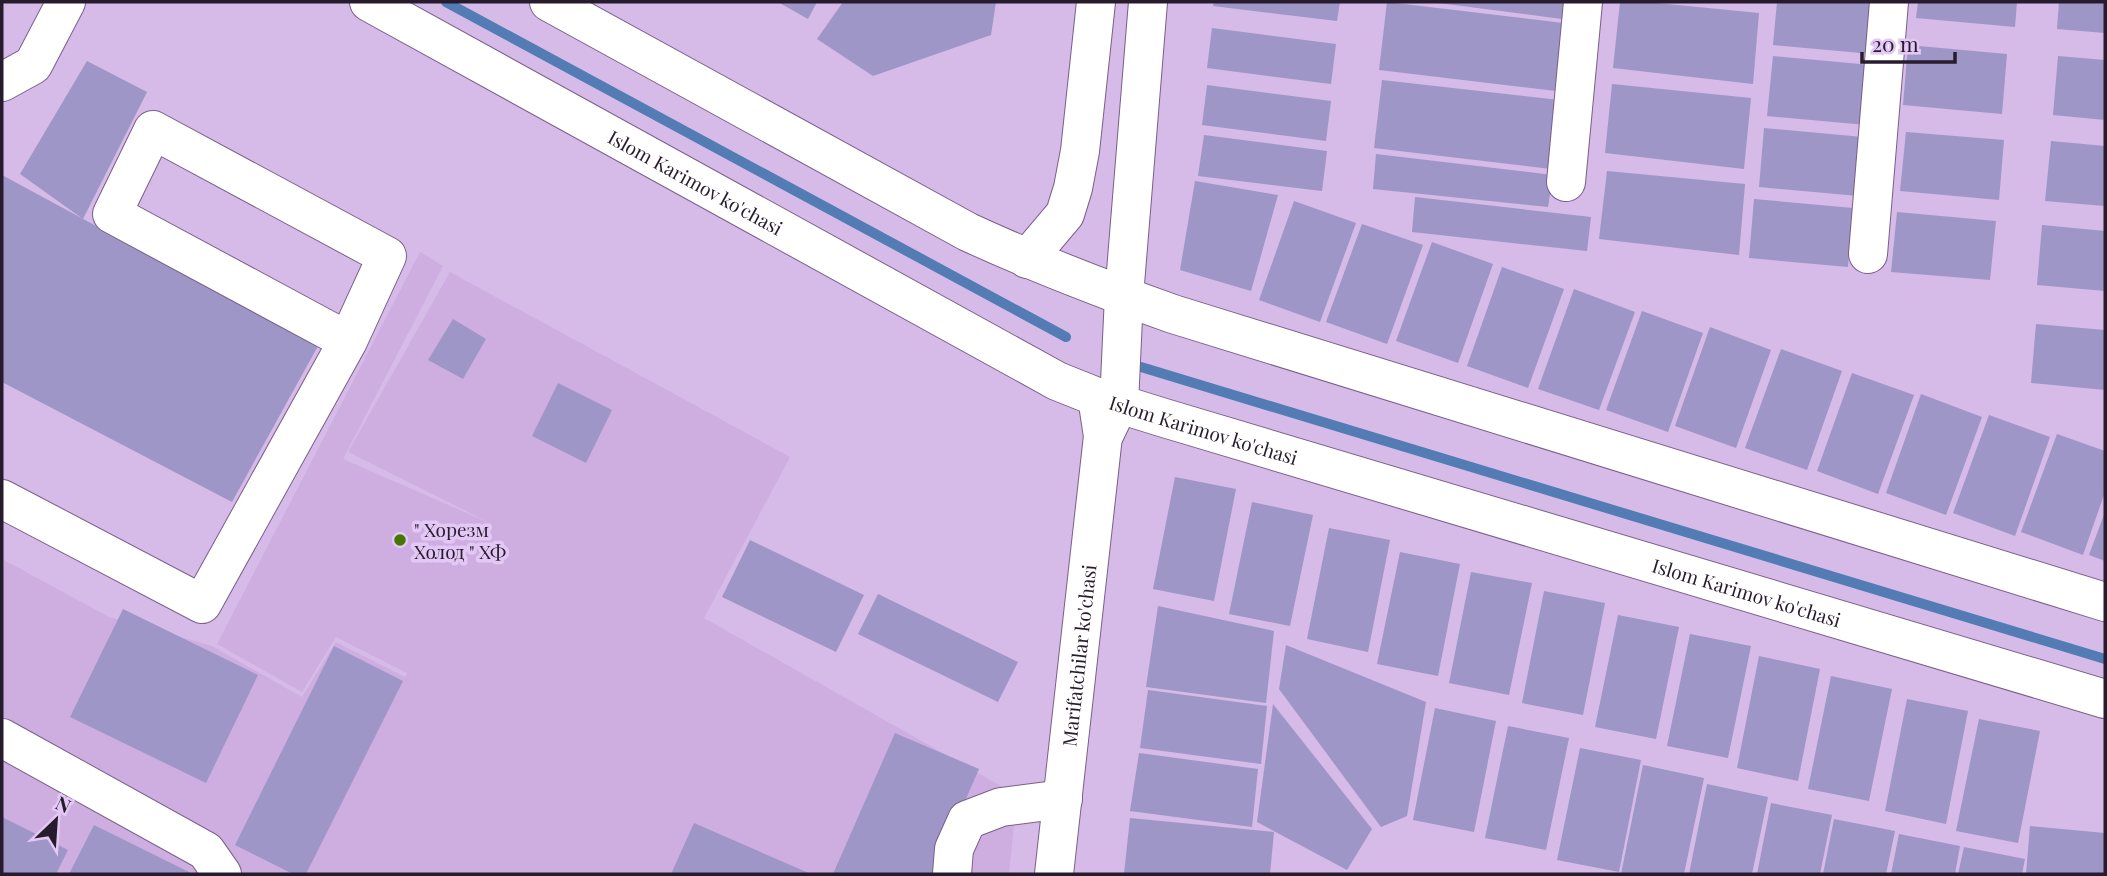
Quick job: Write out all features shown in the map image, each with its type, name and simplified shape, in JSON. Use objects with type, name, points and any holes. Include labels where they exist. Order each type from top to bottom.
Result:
[{"type":"main road","points":[[2,82],[33,65],[66,2]]},
{"type":"main road","name":"Islom Karimov ko'chasi","points":[[369,2],[1057,381],[1106,412],[2105,699]]},
{"type":"main road","points":[[549,2],[968,232],[1027,259],[1186,318],[2105,602]]},
{"type":"main road","points":[[1027,259],[1065,215],[1073,188],[1080,151],[1096,2]]},
{"type":"main road","name":"Marifatchilar ko'chasi","points":[[1054,874],[1106,412],[1124,296],[1149,2]]},
{"type":"main road","points":[[1566,182],[1583,2]]},
{"type":"main road","points":[[1868,254],[1889,2]]},
{"type":"main road","points":[[2,499],[202,604],[348,341],[387,257],[153,130],[112,214],[348,341]]},
{"type":"main road","points":[[2,738],[206,851],[222,874]]},
{"type":"main road","points":[[952,874],[954,849],[967,820],[1001,807],[1063,799]]},
{"type":"shaded area","points":[[420,252],[443,266],[343,459],[492,524],[348,452],[450,272],[790,457],[704,618],[1017,795],[1009,874],[2,874],[2,559],[109,617],[212,646],[302,697],[336,642],[405,677],[407,673],[336,637],[302,692],[217,644]]},
{"type":"building","points":[[778,2],[817,2],[808,19]]},
{"type":"building","points":[[843,2],[996,2],[991,35],[873,76],[817,39]]},
{"type":"building","points":[[1214,2],[1340,2],[1337,21],[1213,6]]},
{"type":"building","points":[[1387,2],[1563,23],[1556,91],[1379,70]]},
{"type":"building","points":[[1431,2],[1564,2],[1562,19]]},
{"type":"building","points":[[1620,2],[1647,2],[1759,13],[1753,84],[1613,68]]},
{"type":"building","points":[[1777,2],[1876,2],[1872,54],[1773,45]]},
{"type":"building","points":[[1918,2],[2017,2],[2015,27],[1916,18]]},
{"type":"building","points":[[2059,2],[2105,2],[2105,33],[2057,29]]},
{"type":"building","points":[[1212,28],[1336,44],[1331,84],[1207,68]]},
{"type":"building","points":[[1908,45],[2007,54],[2002,114],[1903,105]]},
{"type":"building","points":[[1773,56],[1871,65],[1866,125],[1767,116]]},
{"type":"building","points":[[2058,56],[2105,60],[2105,120],[2053,115]]},
{"type":"building","points":[[87,61],[147,92],[83,219],[20,174]]},
{"type":"building","points":[[1382,80],[1559,100],[1551,169],[1374,148]]},
{"type":"building","points":[[1612,84],[1751,98],[1744,169],[1605,153]]},
{"type":"building","points":[[1207,85],[1331,101],[1326,141],[1202,125]]},
{"type":"building","points":[[1764,128],[1863,137],[1858,196],[1759,187]]},
{"type":"building","points":[[1906,132],[2004,140],[1999,200],[1900,191]]},
{"type":"building","points":[[1204,135],[1327,151],[1322,191],[1198,176]]},
{"type":"building","points":[[2051,141],[2105,146],[2105,206],[2045,201]]},
{"type":"building","points":[[1376,154],[1553,175],[1548,207],[1373,189]]},
{"type":"building","points":[[1607,171],[1745,184],[1739,255],[1599,239]]},
{"type":"building","points":[[2,175],[318,346],[232,502],[2,382]]},
{"type":"building","points":[[1195,181],[1278,195],[1251,291],[1180,270]]},
{"type":"building","points":[[1415,197],[1591,217],[1587,251],[1412,232]]},
{"type":"building","points":[[1754,199],[1853,208],[1848,267],[1749,258]]},
{"type":"building","points":[[1294,201],[1356,223],[1320,322],[1259,300]]},
{"type":"building","points":[[1897,212],[1996,221],[1990,280],[1891,272]]},
{"type":"building","points":[[1362,224],[1423,245],[1387,344],[1326,322]]},
{"type":"building","points":[[2042,225],[2105,231],[2105,291],[2037,285]]},
{"type":"building","points":[[1432,242],[1493,264],[1458,363],[1396,341]]},
{"type":"building","points":[[1502,267],[1564,289],[1528,388],[1467,366]]},
{"type":"building","points":[[1574,289],[1635,312],[1599,410],[1538,389]]},
{"type":"building","points":[[1642,311],[1703,333],[1668,432],[1606,410]]},
{"type":"building","points":[[453,319],[486,339],[463,379],[428,360]]},
{"type":"building","points":[[2036,324],[2105,330],[2105,390],[2031,383]]},
{"type":"building","points":[[1710,327],[1771,350],[1736,448],[1675,426]]},
{"type":"building","points":[[1781,349],[1842,371],[1807,470],[1745,448]]},
{"type":"building","points":[[1852,373],[1914,395],[1878,494],[1817,471]]},
{"type":"building","points":[[558,383],[612,410],[586,463],[532,436]]},
{"type":"building","points":[[1921,394],[1982,417],[1946,515],[1886,493]]},
{"type":"building","points":[[1989,415],[2050,437],[2015,536],[1953,513]]},
{"type":"building","points":[[2057,434],[2105,451],[2105,492],[2083,555],[2021,532]]},
{"type":"building","points":[[1175,477],[1236,489],[1214,601],[1153,589]]},
{"type":"building","points":[[1252,502],[1313,515],[1290,626],[1229,614]]},
{"type":"building","points":[[2105,512],[2105,561],[2089,555]]},
{"type":"building","points":[[1329,528],[1390,540],[1368,652],[1307,639]]},
{"type":"building","points":[[750,540],[864,595],[836,652],[722,597]]},
{"type":"building","points":[[1400,552],[1460,564],[1438,676],[1377,664]]},
{"type":"building","points":[[1471,572],[1532,583],[1509,695],[1449,683]]},
{"type":"building","points":[[1544,591],[1605,603],[1583,715],[1522,703]]},
{"type":"building","points":[[878,594],[1018,662],[998,702],[858,634]]},
{"type":"building","points":[[1158,606],[1274,631],[1266,703],[1146,687]]},
{"type":"building","points":[[123,609],[258,675],[206,783],[70,717]]},
{"type":"building","points":[[1618,615],[1679,627],[1656,739],[1595,727]]},
{"type":"building","points":[[1690,634],[1751,646],[1728,758],[1667,746]]},
{"type":"building","points":[[1286,645],[1426,702],[1407,816],[1381,827],[1279,689]]},
{"type":"building","points":[[334,646],[403,681],[306,874],[293,874],[235,845]]},
{"type":"building","points":[[1759,656],[1820,669],[1798,781],[1737,768]]},
{"type":"building","points":[[1831,676],[1892,689],[1869,801],[1808,789]]},
{"type":"building","points":[[1148,690],[1267,706],[1261,764],[1140,748]]},
{"type":"building","points":[[1907,699],[1968,711],[1946,824],[1885,811]]},
{"type":"building","points":[[1273,704],[1372,829],[1347,870],[1257,822]]},
{"type":"building","points":[[1435,708],[1496,721],[1474,832],[1413,820]]},
{"type":"building","points":[[1979,719],[2040,731],[2018,843],[1956,831]]},
{"type":"building","points":[[1508,726],[1569,738],[1546,850],[1485,838]]},
{"type":"building","points":[[895,733],[979,769],[933,874],[833,874]]},
{"type":"building","points":[[1580,748],[1641,760],[1619,872],[1557,860]]},
{"type":"building","points":[[1139,753],[1258,769],[1252,827],[1130,811]]},
{"type":"building","points":[[1643,765],[1704,778],[1684,874],[1621,874]]},
{"type":"building","points":[[1707,784],[1768,797],[1752,874],[1689,874]]},
{"type":"building","points":[[1771,803],[1832,815],[1820,874],[1757,874]]},
{"type":"building","points":[[2,817],[68,850],[56,874],[2,874]]},
{"type":"building","points":[[1130,818],[1274,832],[1270,874],[1124,874]]},
{"type":"building","points":[[1834,819],[1895,831],[1886,874],[1823,874]]},
{"type":"building","points":[[694,823],[811,874],[671,874]]},
{"type":"building","points":[[94,825],[193,874],[69,874]]},
{"type":"building","points":[[2030,826],[2105,833],[2105,874],[2026,874]]},
{"type":"building","points":[[1899,834],[1960,846],[1955,874],[1891,874]]},
{"type":"building","points":[[1964,847],[2025,859],[2022,874],[1958,874]]},
{"type":"waterway","points":[[446,2],[1066,337]]},
{"type":"waterway","points":[[1141,367],[2105,659]]},
{"type":"place","name":"\" Хорезм Холод \" ХФ","points":[[400,540]]}]
